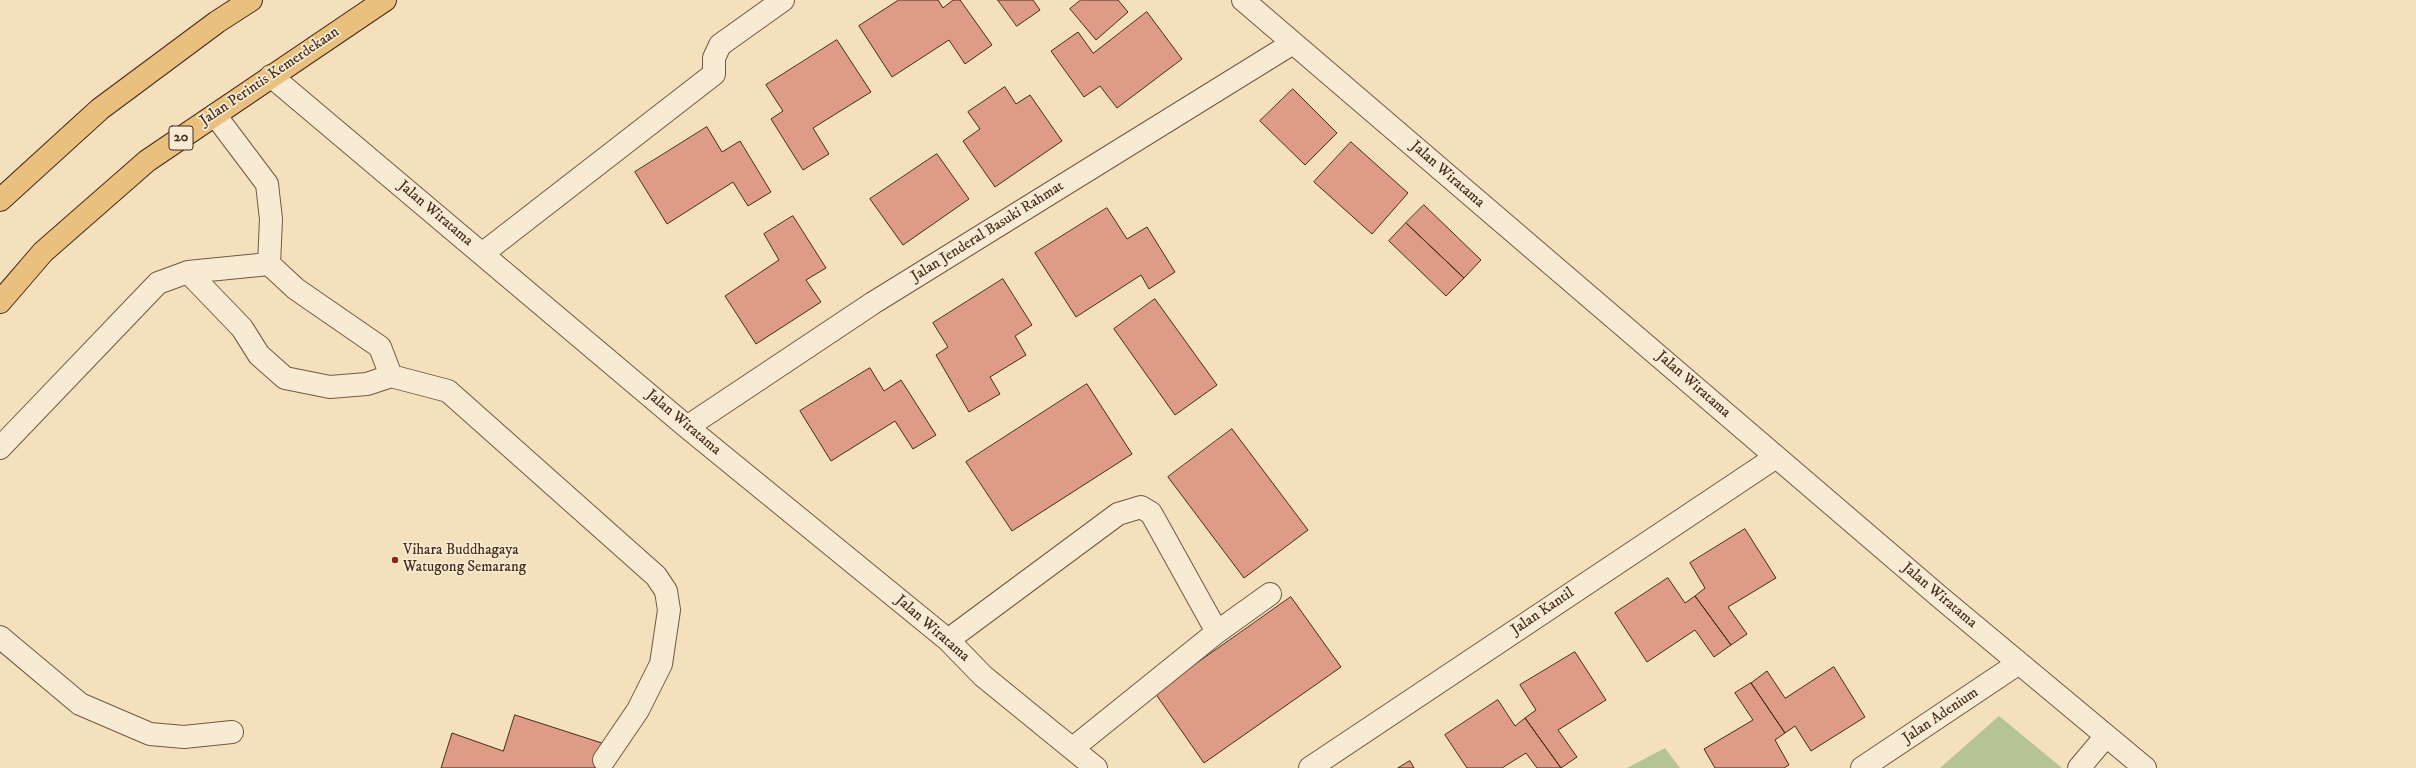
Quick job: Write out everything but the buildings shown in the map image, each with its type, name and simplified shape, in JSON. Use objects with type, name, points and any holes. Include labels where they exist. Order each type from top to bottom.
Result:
[{"type":"highway","points":[[0,200],[100,109],[217,22],[251,0]]},
{"type":"highway","name":"Jalan Perintis Kemerdekaan","points":[[0,302],[43,252],[146,161],[385,0]]},
{"type":"street","points":[[482,254],[714,74],[714,58],[720,45],[783,0]]},
{"type":"street","name":"Jalan Wiratama","points":[[1243,0],[1776,457],[2145,768]]},
{"type":"street","name":"Jalan Jenderal Basuki Rahmat","points":[[687,427],[873,303],[1294,44]]},
{"type":"street","name":"Jalan Wiratama","points":[[271,76],[687,427],[948,640],[988,680],[1096,768]]},
{"type":"street","points":[[215,115],[267,184],[271,219],[268,264]]},
{"type":"street","points":[[0,448],[158,282],[188,272],[268,264],[296,289],[380,347],[391,376]]},
{"type":"street","points":[[188,272],[242,328],[259,355],[285,378],[330,387],[367,384],[391,376],[448,391],[656,576],[666,590],[669,610],[661,664],[638,710],[604,760]]},
{"type":"street","name":"Jalan Kantil","points":[[1310,768],[1776,457]]},
{"type":"street","points":[[948,640],[1118,514],[1141,507],[1151,513],[1217,632]]},
{"type":"street","points":[[1073,748],[1217,632],[1270,594]]},
{"type":"street","points":[[0,637],[80,704],[150,734],[184,737],[232,732]]},
{"type":"street","name":"Jalan Adenium","points":[[1862,768],[2019,663]]},
{"type":"street","points":[[2079,768],[2106,736]]},
{"type":"green space","points":[[1999,716],[2062,768],[1940,768]]},
{"type":"green space","points":[[1665,748],[1680,768],[1627,768]]},
{"type":"place","name":"Vihara Buddhagaya Watugong Semarang","points":[[395,560]]}]
